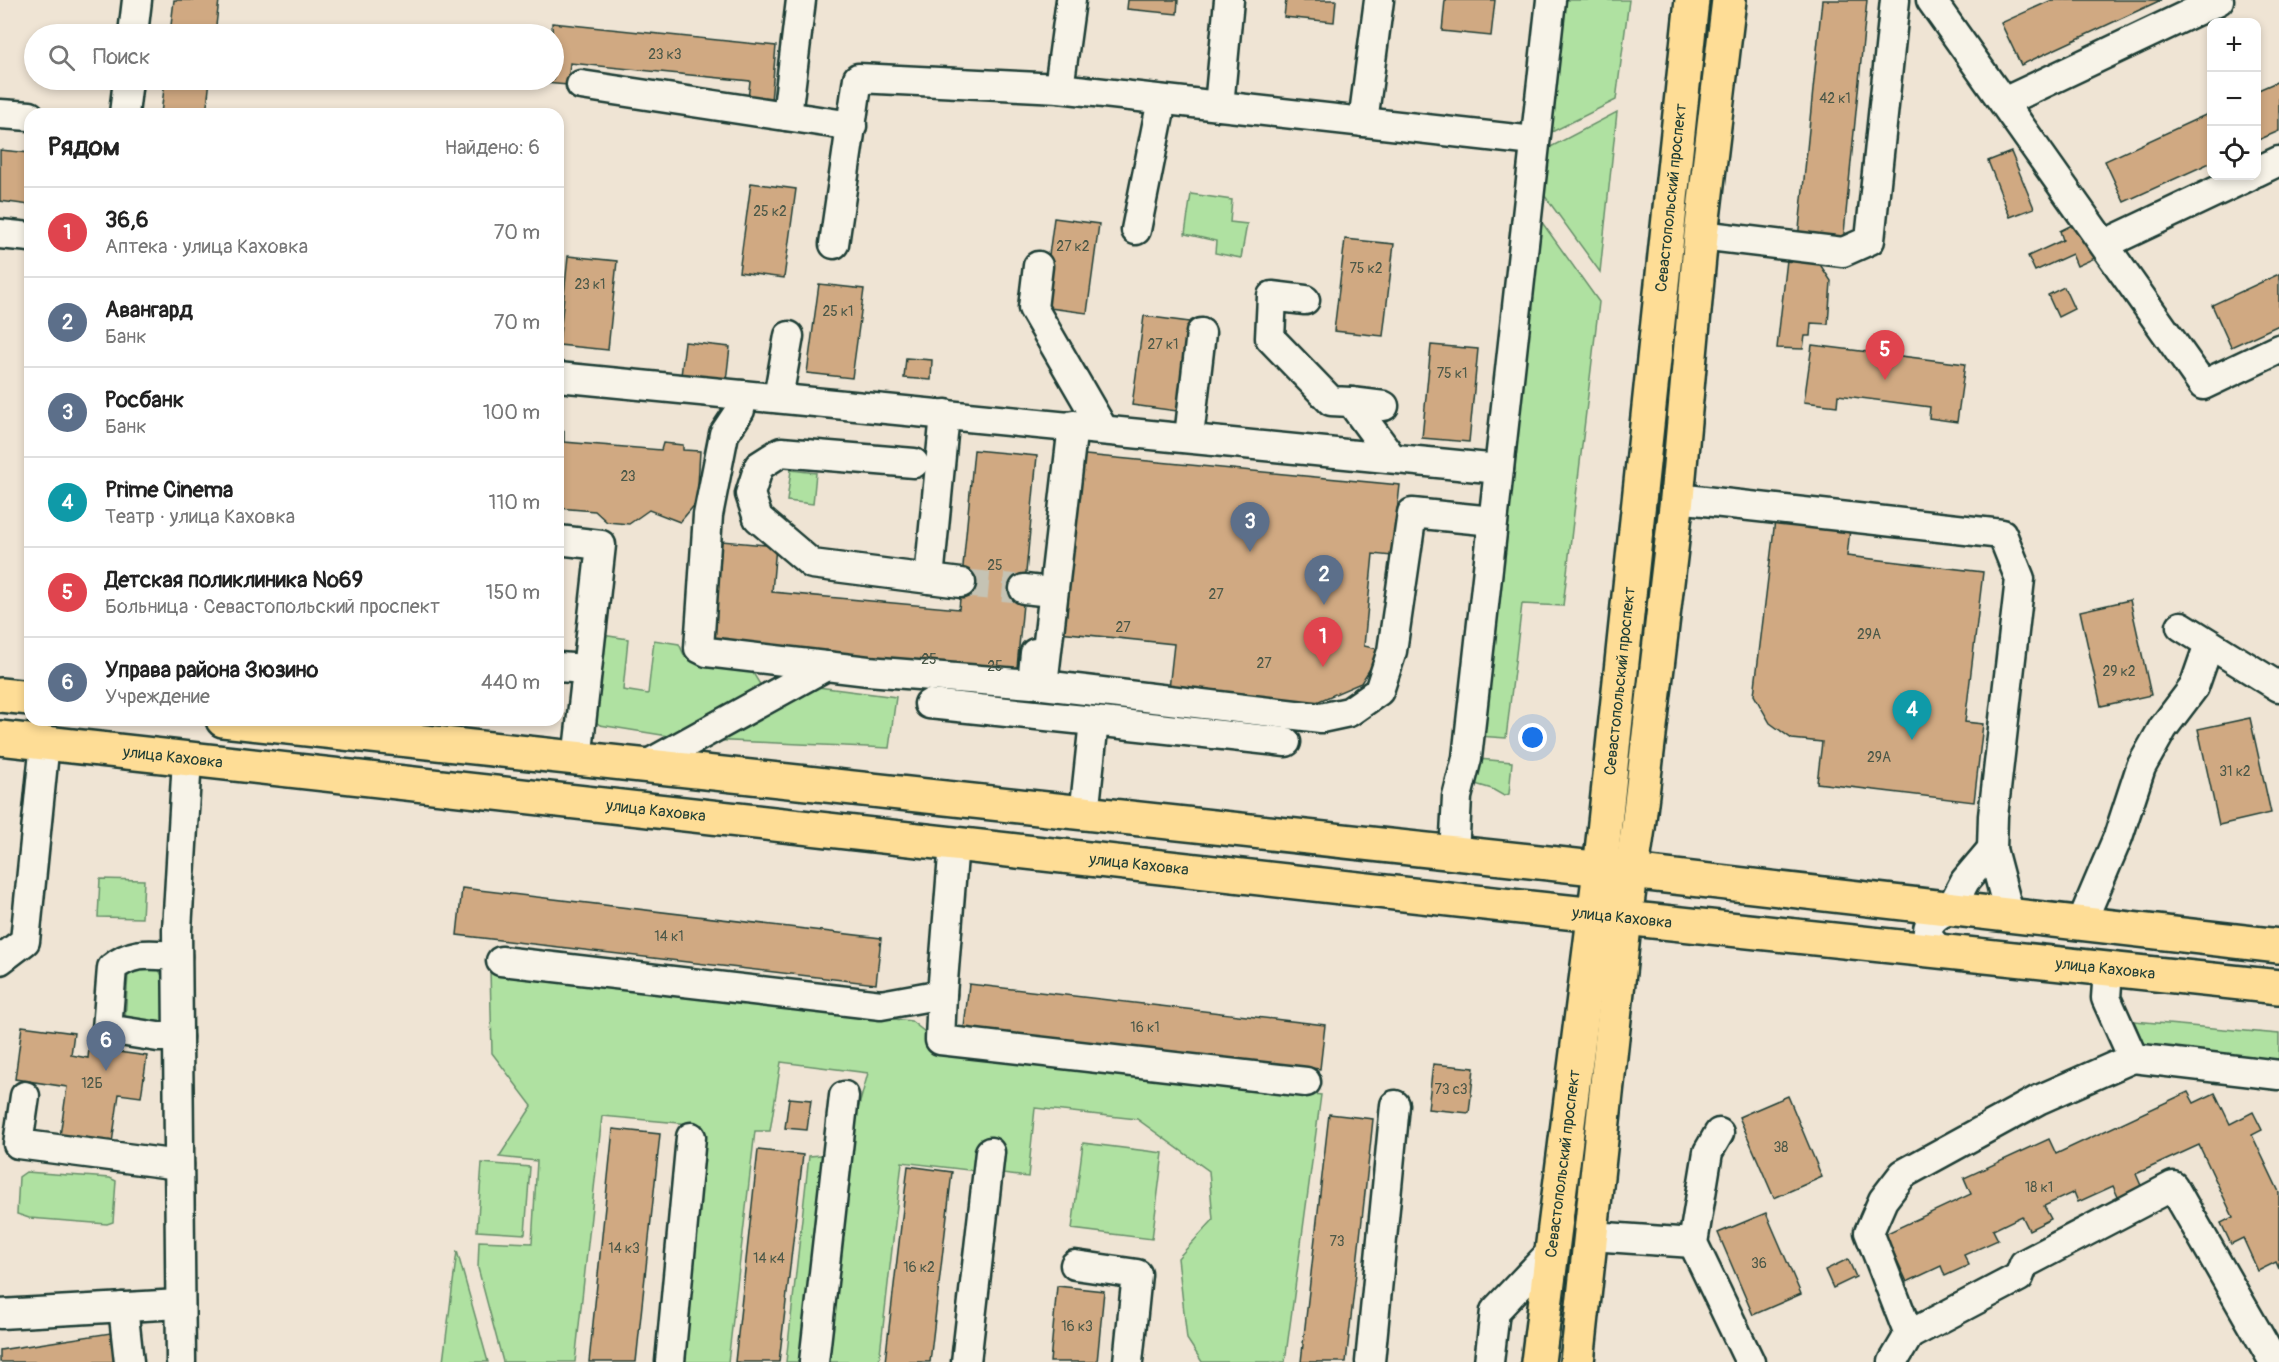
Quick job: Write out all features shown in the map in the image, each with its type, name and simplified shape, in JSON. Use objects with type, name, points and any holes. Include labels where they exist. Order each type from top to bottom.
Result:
[{"type":"main road","name":"Севастопольский проспект","points":[[1577,1361],[1591,1236],[1610,915],[1692,0]]},
{"type":"main road","name":"Севастопольский проспект","points":[[1615,871],[1638,828],[1677,498],[1701,235],[1729,0]]},
{"type":"main road","points":[[0,695],[24,697]]},
{"type":"main road","points":[[276,726],[1615,871],[2279,946]]},
{"type":"main road","name":"улица Каховка","points":[[0,738],[2279,987]]},
{"type":"main road","name":"Севастопольский проспект","points":[[1539,1359],[1552,1251],[1610,915]]},
{"type":"lane","points":[[134,24],[137,0]]},
{"type":"lane","points":[[787,116],[801,0]]},
{"type":"lane","points":[[1059,88],[1071,0]]},
{"type":"lane","points":[[1219,106],[1229,0]]},
{"type":"lane","points":[[1363,122],[1379,0]]},
{"type":"lane","points":[[1454,854],[1457,797],[1467,762],[1551,0]]},
{"type":"lane","points":[[1701,235],[1843,252],[1870,240],[1895,0]]},
{"type":"lane","points":[[1931,0],[2203,385],[2279,349]]},
{"type":"lane","points":[[2004,102],[2219,0]]},
{"type":"lane","points":[[834,244],[858,78],[1059,88],[1534,141]]},
{"type":"lane","points":[[581,85],[852,126]]},
{"type":"lane","points":[[125,108],[127,90]]},
{"type":"lane","points":[[1136,230],[1162,100]]},
{"type":"lane","points":[[0,114],[24,116]]},
{"type":"lane","points":[[2261,170],[2279,161]]},
{"type":"lane","points":[[2104,244],[2240,180]]},
{"type":"lane","points":[[0,234],[24,236]]},
{"type":"lane","points":[[1038,266],[1033,308],[1103,429]]},
{"type":"lane","points":[[1305,300],[1272,296],[1270,338],[1331,401],[1384,406]]},
{"type":"lane","points":[[1189,437],[1201,333]]},
{"type":"lane","points":[[778,399],[789,336]]},
{"type":"lane","points":[[564,378],[1498,469]]},
{"type":"lane","points":[[742,395],[740,410],[724,434],[708,515],[699,648],[707,652],[826,666],[1032,684],[1033,590],[1065,425]]},
{"type":"lane","points":[[1351,402],[1392,458]]},
{"type":"lane","points":[[929,579],[945,414]]},
{"type":"lane","points":[[1065,425],[1043,685],[1321,718],[1349,712],[1379,691],[1392,651],[1404,512],[1493,521]]},
{"type":"lane","points":[[914,463],[782,452],[759,466],[750,494],[758,518],[812,564],[962,583]]},
{"type":"lane","points":[[1677,498],[2002,534],[2020,579],[1993,816],[1992,849],[2010,917]]},
{"type":"lane","points":[[564,541],[601,545],[577,760]]},
{"type":"lane","points":[[2181,626],[2279,687]]},
{"type":"lane","points":[[2081,924],[2118,837],[2141,767],[2163,728],[2194,687],[2209,644]]},
{"type":"lane","points":[[643,767],[826,666]]},
{"type":"lane","points":[[564,667],[586,669]]},
{"type":"lane","points":[[929,704],[1286,742]]},
{"type":"lane","points":[[1084,815],[1094,722]]},
{"type":"lane","points":[[0,960],[25,941],[45,742]]},
{"type":"lane","points":[[181,1362],[177,956],[187,759]]},
{"type":"lane","points":[[954,843],[940,1040],[1306,1082]]},
{"type":"lane","points":[[1944,951],[1932,942],[1928,928],[1936,915],[1950,910],[1965,881],[1992,849]]},
{"type":"lane","points":[[177,956],[142,953],[123,959],[112,968],[107,1029],[158,1037],[178,1037]]},
{"type":"lane","points":[[501,962],[881,1005],[942,994]]},
{"type":"lane","points":[[2108,970],[2106,998],[2133,1058]]},
{"type":"lane","points":[[1909,1335],[1869,1232],[1883,1200],[1903,1173],[2038,1100],[2133,1058],[2279,1075]]},
{"type":"lane","points":[[25,1096],[18,1144],[179,1165]]},
{"type":"lane","points":[[814,1362],[844,1096]]},
{"type":"lane","points":[[1370,1362],[1395,1105]]},
{"type":"lane","points":[[1719,1133],[1708,1152],[1692,1243],[1750,1362]]},
{"type":"lane","points":[[670,1362],[691,1137]]},
{"type":"lane","points":[[966,1362],[990,1152]]},
{"type":"lane","points":[[1893,1362],[1909,1335],[2019,1277],[2024,1264],[2174,1186],[2274,1362]]},
{"type":"lane","points":[[1591,1236],[1692,1243]]},
{"type":"lane","points":[[1490,1362],[1495,1311],[1552,1251]]},
{"type":"lane","points":[[1075,1265],[1137,1274],[1128,1362]]},
{"type":"lane","points":[[0,1314],[180,1304]]},
{"type":"lane","points":[[123,1307],[129,1362]]},
{"type":"lane","points":[[1539,1359],[1577,1361]]},
{"type":"green space","points":[[1551,0],[1629,0],[1616,100],[1534,141]]},
{"type":"green space","points":[[1617,112],[1600,272],[1539,188],[1541,152]]},
{"type":"green space","points":[[1191,194],[1232,200],[1230,222],[1247,224],[1241,258],[1215,253],[1216,241],[1185,234]]},
{"type":"green space","points":[[1536,214],[1599,302],[1563,606],[1522,604],[1506,738],[1478,736]]},
{"type":"green space","points":[[791,470],[816,473],[813,504],[787,501]]},
{"type":"green space","points":[[602,635],[628,639],[623,690],[648,694],[654,640],[679,644],[685,657],[747,663],[761,686],[759,692],[668,736],[600,725],[593,720]]},
{"type":"green space","points":[[810,686],[896,697],[889,748],[709,740]]},
{"type":"green space","points":[[1467,758],[1512,762],[1509,794],[1504,796],[1492,789],[1462,780]]},
{"type":"green space","points":[[100,879],[144,880],[142,918],[98,917]]},
{"type":"green space","points":[[132,968],[158,968],[161,974],[166,1006],[159,1028],[125,1021],[128,974]]},
{"type":"green space","points":[[490,970],[911,1021],[944,1047],[1321,1095],[1285,1362],[1202,1362],[1187,1339],[1178,1258],[1213,1220],[1209,1171],[1137,1119],[1035,1108],[1028,1177],[902,1162],[879,1362],[786,1362],[809,1156],[846,1153],[868,1073],[781,1062],[770,1131],[755,1131],[728,1362],[679,1362],[702,1125],[602,1116],[575,1362],[503,1362],[478,1268],[479,1241],[532,1243],[537,1161],[499,1157],[532,1106],[492,1053]]},
{"type":"green space","points":[[2134,1021],[2279,1034],[2279,1063],[2146,1049]]},
{"type":"green space","points":[[1083,1143],[1163,1153],[1152,1239],[1072,1229]]},
{"type":"green space","points":[[482,1163],[530,1167],[525,1234],[477,1231]]},
{"type":"green space","points":[[26,1172],[110,1178],[116,1181],[113,1222],[107,1224],[29,1218],[17,1214],[19,1177]]},
{"type":"green space","points":[[457,1251],[488,1362],[443,1362]]},
{"type":"building","points":[[174,0],[219,0],[216,24],[171,24]]},
{"type":"building","points":[[1128,0],[1178,0],[1177,14],[1127,9]]},
{"type":"building","points":[[1286,0],[1336,0],[1334,22],[1284,17]]},
{"type":"building","points":[[1445,0],[1495,0],[1491,36],[1442,31]]},
{"type":"building","points":[[1822,0],[1867,0],[1843,243],[1798,239]]},
{"type":"building","points":[[2052,0],[2161,0],[2021,65],[2001,23]]},
{"type":"building","points":[[564,24],[776,46],[771,101],[748,99],[750,81],[570,63],[568,85],[564,85]]},
{"type":"building","points":[[2279,81],[2279,131],[2261,139],[2261,126],[2261,89]]},
{"type":"building","points":[[164,90],[209,90],[207,108],[162,108]]},
{"type":"building","points":[[2207,114],[2207,164],[2124,202],[2105,161]]},
{"type":"building","points":[[0,150],[24,152],[24,204],[0,201]]},
{"type":"building","points":[[2011,152],[2034,208],[2010,217],[1988,161]]},
{"type":"building","points":[[751,183],[796,189],[784,278],[739,272]]},
{"type":"building","points":[[1054,218],[1099,224],[1087,313],[1042,307]]},
{"type":"building","points":[[2078,222],[2095,258],[2077,266],[2072,254],[2035,271],[2028,256],[2063,240],[2060,231]]},
{"type":"building","points":[[1345,239],[1394,244],[1383,336],[1334,331]]},
{"type":"building","points":[[1788,251],[1813,254],[1831,281],[1828,324],[1811,323],[1810,336],[1805,336],[1803,349],[1777,348]]},
{"type":"building","points":[[568,256],[617,261],[608,350],[564,346],[564,296]]},
{"type":"building","points":[[2279,274],[2279,325],[2231,347],[2212,305]]},
{"type":"building","points":[[819,284],[864,289],[852,378],[807,373]]},
{"type":"building","points":[[2064,287],[2074,309],[2058,317],[2048,295]]},
{"type":"building","points":[[1144,316],[1189,322],[1177,411],[1132,405]]},
{"type":"building","points":[[685,342],[730,347],[726,381],[681,376]]},
{"type":"building","points":[[1431,345],[1478,349],[1469,442],[1422,438]]},
{"type":"building","points":[[1812,345],[1965,364],[1957,422],[1929,418],[1930,407],[1838,395],[1837,406],[1804,402]]},
{"type":"building","points":[[906,358],[932,360],[931,380],[904,378]]},
{"type":"building","points":[[564,442],[661,450],[663,443],[683,445],[683,450],[700,451],[697,502],[680,522],[649,510],[629,524],[607,522],[595,511],[564,508]]},
{"type":"building","points":[[974,450],[1037,456],[1016,678],[712,650],[722,541],[776,546],[772,592],[959,609]]},
{"type":"building","points":[[1075,454],[1400,485],[1392,556],[1373,554],[1364,646],[1382,650],[1361,683],[1312,704],[1169,689],[1174,644],[1059,632]]},
{"type":"building","points":[[1775,520],[1850,529],[1847,556],[1983,572],[1965,722],[1983,724],[1974,802],[1817,783],[1822,742],[1792,739],[1770,723],[1754,695]]},
{"type":"building","points":[[2130,600],[2151,695],[2101,706],[2080,611]]},
{"type":"building","points":[[2250,718],[2271,813],[2219,825],[2198,729]]},
{"type":"building","points":[[462,888],[881,938],[876,984],[457,935]]},
{"type":"building","points":[[969,984],[1325,1025],[1320,1069],[964,1028]]},
{"type":"building","points":[[22,1026],[74,1033],[71,1055],[88,1058],[89,1048],[147,1056],[141,1097],[119,1094],[112,1143],[60,1136],[67,1087],[15,1079]]},
{"type":"building","points":[[1433,1064],[1474,1068],[1469,1113],[1428,1109]]},
{"type":"building","points":[[2188,1092],[2194,1103],[2215,1093],[2230,1124],[2253,1112],[2262,1130],[2252,1135],[2279,1192],[2279,1269],[2276,1262],[2258,1271],[2243,1238],[2231,1244],[2221,1223],[2233,1217],[2199,1145],[2136,1174],[2142,1188],[2119,1199],[2113,1186],[2078,1202],[2074,1192],[2044,1206],[2051,1219],[2029,1230],[2022,1216],[1993,1230],[1998,1240],[1964,1255],[1969,1265],[1945,1276],[1941,1266],[1907,1282],[1885,1234],[1971,1194],[1964,1178],[2049,1139],[2056,1154]]},
{"type":"building","points":[[1788,1096],[1822,1177],[1774,1198],[1739,1117]]},
{"type":"building","points":[[789,1098],[811,1100],[807,1130],[785,1128]]},
{"type":"building","points":[[1329,1114],[1373,1119],[1346,1362],[1301,1362]]},
{"type":"building","points":[[613,1129],[660,1134],[636,1362],[589,1362]]},
{"type":"building","points":[[758,1150],[803,1155],[779,1362],[735,1362]]},
{"type":"building","points":[[908,1166],[952,1172],[930,1362],[885,1362]]},
{"type":"building","points":[[1766,1213],[1801,1294],[1753,1315],[1718,1233]]},
{"type":"building","points":[[1848,1259],[1856,1277],[1833,1288],[1825,1270]]},
{"type":"building","points":[[1057,1286],[1104,1291],[1097,1362],[1050,1362]]},
{"type":"building","points":[[117,1332],[121,1362],[0,1362],[0,1350]]},
{"type":"tunnel","points":[[961,583],[1024,589]]},
{"type":"place","name":"Детская поликлиника №69","points":[[1885,380]]},
{"type":"place","name":"Росбанк","points":[[1250,552]]},
{"type":"place","name":"Авангард","points":[[1324,605]]},
{"type":"place","name":"36,6","points":[[1323,667]]},
{"type":"place","name":"Prime Cinema","points":[[1912,740]]},
{"type":"place","name":"Управа района Зюзино","points":[[106,1071]]}]
